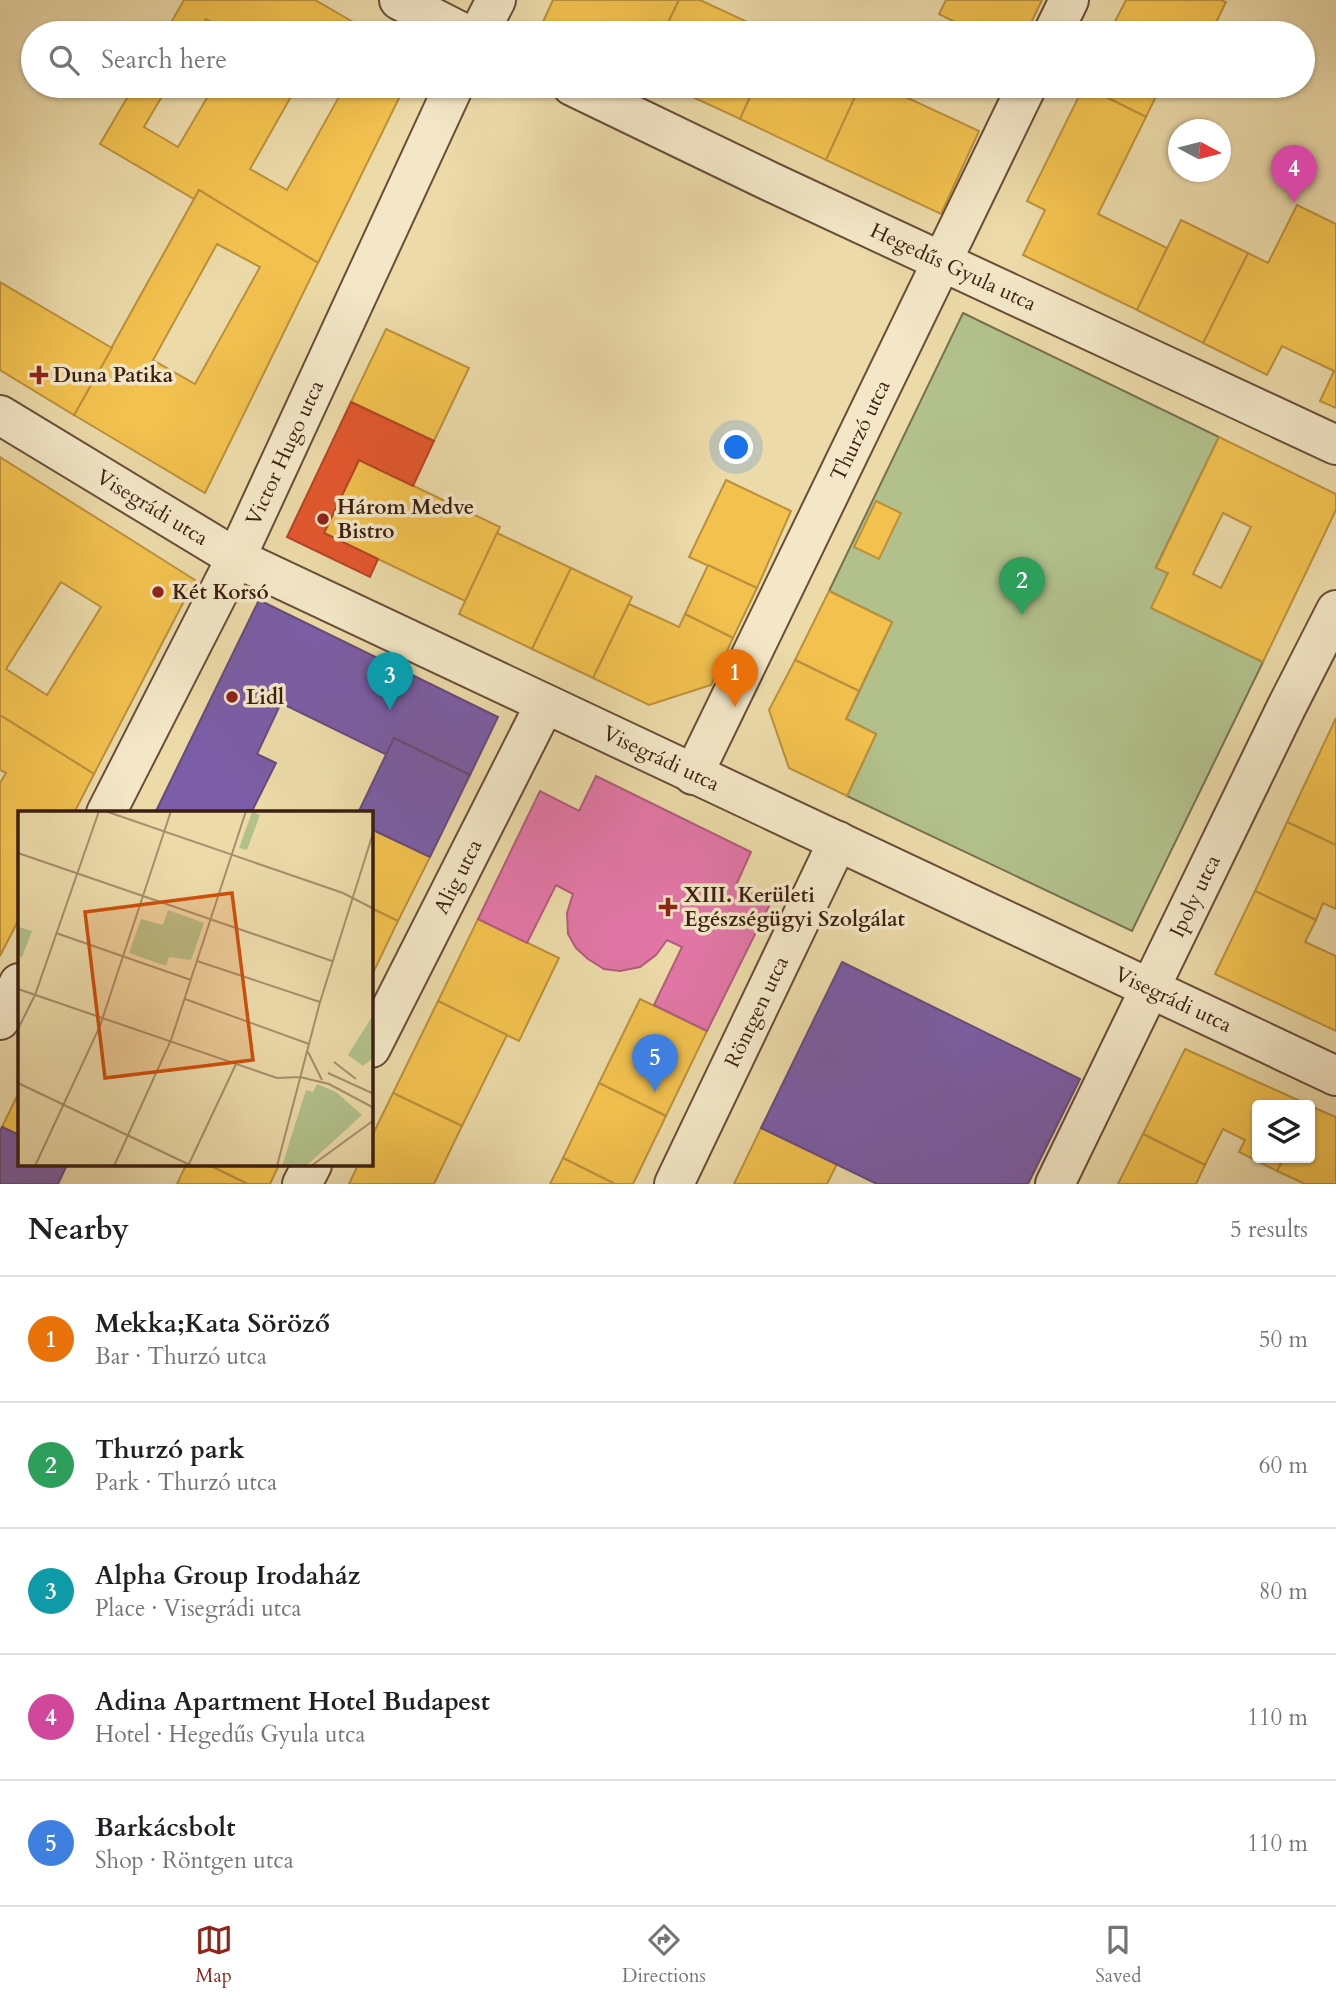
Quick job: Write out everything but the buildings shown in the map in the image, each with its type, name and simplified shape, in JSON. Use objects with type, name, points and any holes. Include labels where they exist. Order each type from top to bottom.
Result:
[{"type":"street","points":[[399,0],[440,21]]},
{"type":"street","points":[[486,21],[496,0]]},
{"type":"street","points":[[1059,21],[1069,0]]},
{"type":"street","name":"Victor Hugo utca","points":[[107,811],[236,558],[448,98]]},
{"type":"street","name":"Hegedűs Gyula utca","points":[[597,98],[1336,445]]},
{"type":"street","name":"Thurzó utca","points":[[693,775],[1021,98]]},
{"type":"street","name":"Visegrádi utca","points":[[0,415],[236,558],[1336,1076]]},
{"type":"street","name":"Ipoly utca","points":[[1055,1184],[1336,610]]},
{"type":"street","name":"Alig utca","points":[[373,1044],[545,704]]},
{"type":"street","name":"Röntgen utca","points":[[674,1184],[838,841]]},
{"type":"street","points":[[0,1020],[18,985]]},
{"type":"street","points":[[302,1184],[311,1167]]},
{"type":"green space","points":[[963,313],[1219,437],[1156,567],[1168,573],[1152,608],[1263,662],[1132,931],[847,796],[876,734],[846,719],[892,622],[829,591]]},
{"type":"place","name":"Adina Apartment Hotel Budapest","points":[[1294,203]]},
{"type":"place","name":"Duna Patika","points":[[39,375]]},
{"type":"place","name":"Három Medve Bistro","points":[[323,519]]},
{"type":"place","name":"Két Korsó","points":[[158,592]]},
{"type":"place","name":"Thurzó park","points":[[1022,615]]},
{"type":"place","name":"Lidl","points":[[232,697]]},
{"type":"place","name":"Mekka;Kata Söröző","points":[[735,707]]},
{"type":"place","name":"Alpha Group Irodaház","points":[[390,710]]},
{"type":"place","name":"XIII. Kerületi Egészségügyi Szolgálat","points":[[668,907]]},
{"type":"place","name":"Barkácsbolt","points":[[655,1092]]}]
